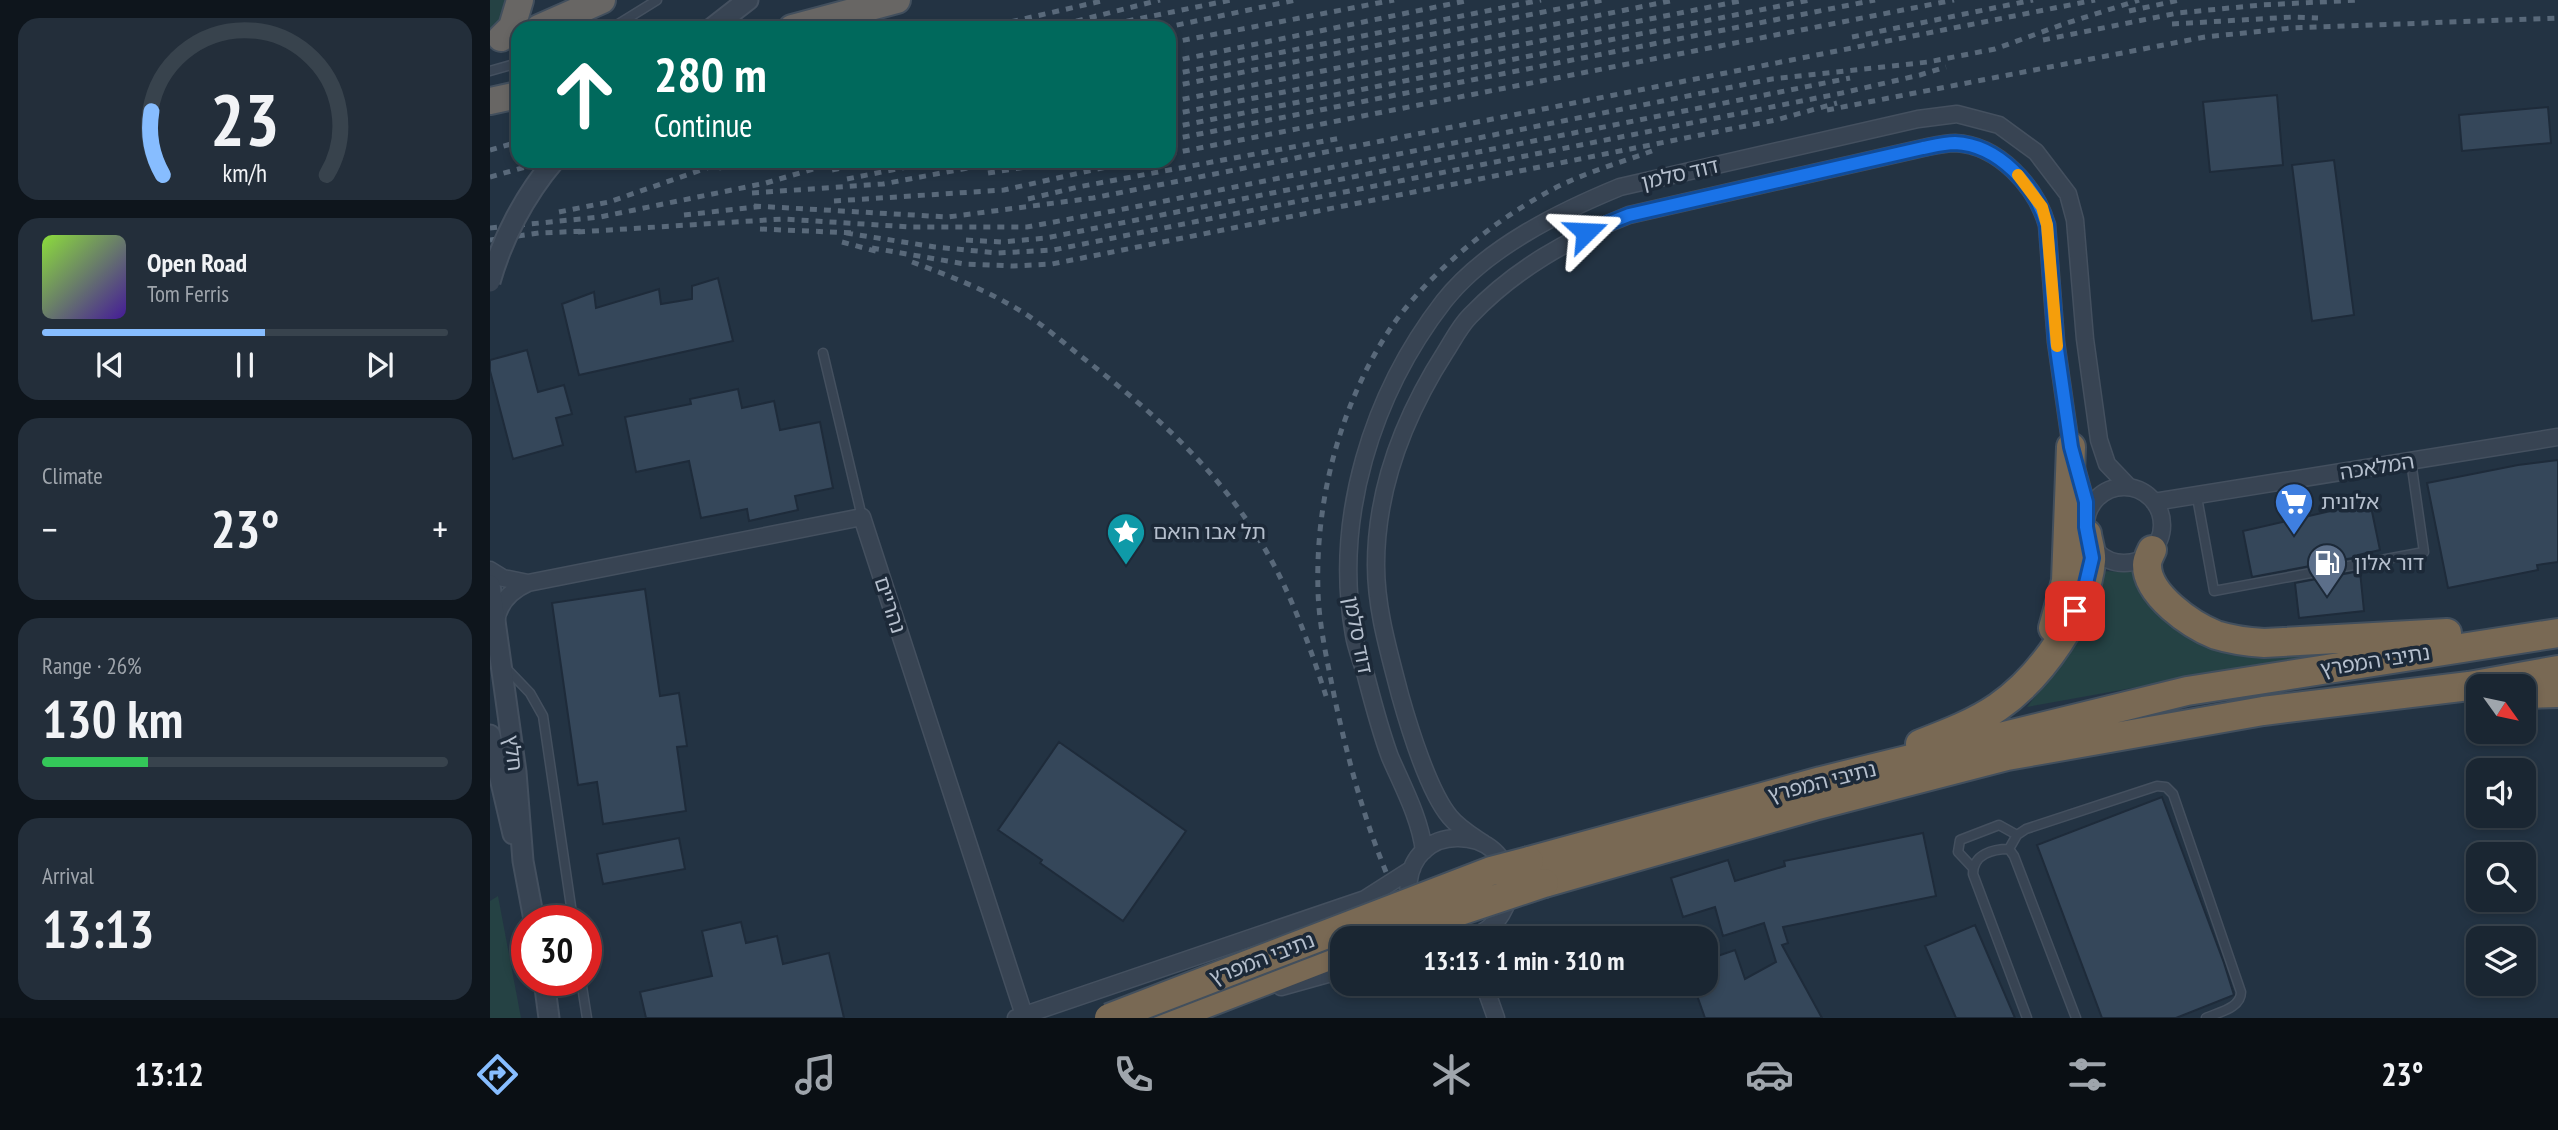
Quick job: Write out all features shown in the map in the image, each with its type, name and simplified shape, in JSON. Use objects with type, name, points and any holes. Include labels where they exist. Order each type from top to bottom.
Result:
[{"type":"highway","points":[[514,21],[520,0]]},
{"type":"highway","points":[[555,21],[602,0]]},
{"type":"highway","points":[[818,21],[897,0]]},
{"type":"highway","points":[[490,101],[511,96]]},
{"type":"highway","points":[[1996,708],[2029,669],[2054,626],[2066,581],[2071,447]]},
{"type":"highway","points":[[1821,781],[1941,736],[1996,708],[2024,687],[2048,658],[2068,627],[2083,596],[2092,558],[2086,527]]},
{"type":"highway","points":[[2152,550],[2146,563],[2150,581],[2163,598],[2197,627],[2240,641],[2289,642],[2558,626]]},
{"type":"highway","name":"נתיבי המפרץ","points":[[1408,926],[1536,872],[1821,781],[2187,691],[2558,633]]},
{"type":"highway","name":"נתיבי המפרץ","points":[[1109,1018],[1491,871],[1536,872],[1814,806],[2007,756],[2263,711],[2469,686],[2558,670]]},
{"type":"highway","points":[[2536,694],[2558,693]]},
{"type":"highway","points":[[2263,711],[2466,698]]},
{"type":"highway","name":"נתיבי המפרץ","points":[[1168,1018],[1330,956]]},
{"type":"street","points":[[721,21],[748,0]]},
{"type":"street","name":"דוד סלמן","points":[[1424,851],[1421,829],[1383,739],[1354,637],[1348,565],[1356,487],[1374,428],[1390,390],[1445,300],[1501,250],[1534,227],[1564,211],[1620,187],[1918,119],[1957,114],[1999,125],[2036,152],[2068,194],[2075,220],[2085,339],[2099,440],[2107,464],[2129,487]]},
{"type":"street","name":"דוד סלמן","points":[[1494,926],[1504,912],[1509,897],[1505,866],[1495,852],[1464,831],[1449,816],[1437,796],[1410,730],[1382,631],[1376,565],[1378,529],[1384,494],[1401,438],[1416,403],[1441,359],[1467,319],[1492,294],[1549,251],[1586,232],[1629,215],[1923,148],[1956,143],[1986,152],[2016,173],[2042,207],[2047,225],[2056,342],[2071,447],[2086,502],[2086,527]]},
{"type":"street","points":[[490,282],[512,226],[532,190],[549,168]]},
{"type":"street","name":"המלאכה","points":[[2154,502],[2558,437]]},
{"type":"street","points":[[2117,487],[2129,487],[2148,495],[2154,502],[2160,514],[2161,526],[2159,539],[2152,550],[2132,562],[2121,563],[2099,554],[2091,545],[2086,527],[2089,509],[2105,492],[2117,487]]},
{"type":"street","points":[[496,630],[499,610],[506,597],[528,583],[862,517]]},
{"type":"street","name":"נהריים","points":[[862,517],[1020,1017]]},
{"type":"street","points":[[490,570],[503,578],[528,583]]},
{"type":"street","name":"חלץ","points":[[490,585],[520,807],[523,861],[531,905]]},
{"type":"street","points":[[490,735],[509,822],[523,861]]},
{"type":"street","points":[[1423,926],[1409,899],[1408,884],[1412,869],[1424,851],[1437,842],[1452,838],[1468,838],[1483,843]]},
{"type":"street","points":[[1020,1017],[1365,899],[1412,869]]},
{"type":"street","points":[[1168,1018],[1176,1000],[1187,991],[1315,945],[1343,925],[1365,899]]},
{"type":"street","points":[[1175,1018],[1330,973]]},
{"type":"street","points":[[546,996],[549,1018]]},
{"type":"street","points":[[1488,996],[1496,1018]]},
{"type":"lane","points":[[623,21],[657,0]]},
{"type":"lane","points":[[490,71],[511,65]]},
{"type":"lane","points":[[823,353],[862,517]]},
{"type":"lane","points":[[2197,497],[2214,590],[2424,552],[2411,461]]},
{"type":"lane","points":[[501,663],[530,693],[543,716],[571,905]]},
{"type":"lane","points":[[2009,849],[2017,835],[2026,830],[2157,786],[2166,787],[2173,794],[2241,992],[2241,999],[2236,1005],[2206,1018]]},
{"type":"lane","points":[[1973,868],[1958,852],[1960,840],[1999,825],[2017,835]]},
{"type":"lane","points":[[2009,849],[1989,852],[1979,858],[1973,868],[1973,874],[2027,1018]]},
{"type":"lane","points":[[2009,849],[2076,1018]]},
{"type":"lane","points":[[584,996],[587,1018]]},
{"type":"green space","points":[[490,0],[512,0],[499,30],[490,32]]},
{"type":"green space","points":[[2099,571],[2136,572],[2144,592],[2281,652],[2316,655],[2027,707],[2055,671]]},
{"type":"green space","points":[[498,896],[511,965],[511,996],[517,996],[521,1018],[490,1018],[490,901]]},
{"type":"building","points":[[2277,95],[2283,165],[2210,172],[2203,102]]},
{"type":"building","points":[[2548,107],[2551,143],[2462,151],[2459,115]]},
{"type":"building","points":[[2334,160],[2354,315],[2312,321],[2292,165]]},
{"type":"building","points":[[718,278],[733,341],[579,375],[562,304],[594,292],[596,308],[659,289],[661,304],[692,299],[692,286]]},
{"type":"building","points":[[527,350],[538,392],[564,385],[572,414],[556,418],[563,445],[513,459],[490,371],[490,360]]},
{"type":"building","points":[[738,389],[742,408],[774,401],[780,430],[820,422],[833,488],[795,496],[798,510],[749,521],[747,509],[701,518],[689,461],[636,472],[625,417],[691,404],[690,399]]},
{"type":"building","points":[[2558,460],[2558,562],[2537,565],[2538,570],[2448,588],[2427,483]]},
{"type":"building","points":[[2370,502],[2380,550],[2358,557],[2252,577],[2243,531]]},
{"type":"building","points":[[2360,571],[2364,611],[2299,618],[2295,583]]},
{"type":"building","points":[[645,589],[660,696],[679,693],[687,746],[677,747],[686,811],[603,824],[597,782],[578,785],[552,603]]},
{"type":"building","points":[[1059,742],[1186,831],[1123,921],[998,830]]},
{"type":"building","points":[[2162,797],[2234,995],[2176,1018],[2102,1018],[2037,845]]},
{"type":"building","points":[[1923,833],[1936,896],[1783,927],[1788,943],[1782,945],[1822,1018],[1705,1018],[1697,996],[1718,996],[1718,956],[1735,950],[1745,979],[1776,962],[1764,923],[1723,936],[1715,907],[1683,917],[1671,878],[1728,860],[1735,881],[1785,866],[1784,861]]},
{"type":"building","points":[[679,838],[685,869],[603,884],[597,854]]},
{"type":"building","points":[[741,922],[746,943],[777,936],[783,964],[829,953],[844,1018],[646,1018],[640,992],[712,976],[702,931]]},
{"type":"building","points":[[1975,925],[2015,1018],[1956,1018],[1925,946]]},
{"type":"railway","points":[[1014,21],[1106,0]]},
{"type":"railway","points":[[1077,21],[1160,0]]},
{"type":"railway","points":[[1128,21],[1231,0]]},
{"type":"railway","points":[[1176,25],[1296,0]]},
{"type":"railway","points":[[1176,42],[1394,0]]},
{"type":"railway","points":[[1176,61],[1470,0]]},
{"type":"railway","points":[[1176,74],[1541,0]]},
{"type":"railway","points":[[1176,86],[1603,0]]},
{"type":"railway","points":[[1176,101],[1675,0]]},
{"type":"railway","points":[[1176,114],[1745,0]]},
{"type":"railway","points":[[1176,127],[1810,0]]},
{"type":"railway","points":[[1176,139],[1875,0]]},
{"type":"railway","points":[[1176,153],[1954,0]]},
{"type":"railway","points":[[1852,37],[2033,0]]},
{"type":"railway","points":[[754,206],[948,217],[1093,198],[2095,0]]},
{"type":"railway","points":[[578,232],[783,219],[911,227],[1027,227],[1772,79],[1928,62],[1995,49],[2139,0]]},
{"type":"railway","points":[[2129,11],[2180,0]]},
{"type":"railway","points":[[2043,40],[2178,13],[2359,0]]},
{"type":"railway","points":[[2172,24],[2318,18]]},
{"type":"railway","points":[[1827,110],[2205,37],[2292,28],[2558,18]]},
{"type":"railway","points":[[846,233],[935,247],[998,253],[1053,250],[1842,93],[1946,67]]},
{"type":"railway","points":[[966,240],[1002,242],[1046,238],[1850,78]]},
{"type":"railway","points":[[872,248],[965,264],[1052,264],[1776,120],[1837,103]]},
{"type":"railway","points":[[1028,199],[1078,187],[1341,138]]},
{"type":"railway","points":[[490,150],[511,144]]},
{"type":"railway","points":[[1386,872],[1363,809],[1345,744],[1319,605],[1318,557],[1321,522],[1326,488],[1344,421],[1372,358],[1390,329],[1421,290],[1460,253],[1501,221],[1557,187],[1652,151]]},
{"type":"railway","points":[[490,177],[522,168]]},
{"type":"railway","points":[[559,212],[609,202],[707,168]]},
{"type":"railway","points":[[490,228],[600,217],[766,183],[816,168]]},
{"type":"railway","points":[[832,170],[842,168]]},
{"type":"railway","points":[[847,179],[902,168]]},
{"type":"railway","points":[[752,193],[883,184],[968,168]]},
{"type":"railway","points":[[988,173],[1020,168]]},
{"type":"railway","points":[[834,201],[1004,190],[1102,168]]},
{"type":"railway","points":[[684,215],[764,206]]},
{"type":"railway","points":[[760,229],[855,233]]},
{"type":"railway","points":[[490,240],[539,233],[587,231]]},
{"type":"railway","points":[[842,242],[879,252]]},
{"type":"railway","points":[[912,262],[983,291],[1032,318],[1137,402],[1184,445],[1226,492],[1262,544],[1298,618],[1326,696]]},
{"type":"slow traffic","points":[[2018,175],[2042,207],[2047,225],[2057,346]]},
{"type":"place","name":"אלונית","points":[[2294,536]]},
{"type":"place","name":"תל אבו הואם","points":[[1126,566]]},
{"type":"place","name":"דור אלון","points":[[2327,597]]},
{"type":"route","points":[[1586,232],[1629,215],[1923,148],[1956,143],[1986,152],[2003,162],[2016,173],[2042,207],[2047,225],[2056,342],[2071,447],[2086,502],[2086,527],[2092,558],[2083,596],[2075,611]]}]
